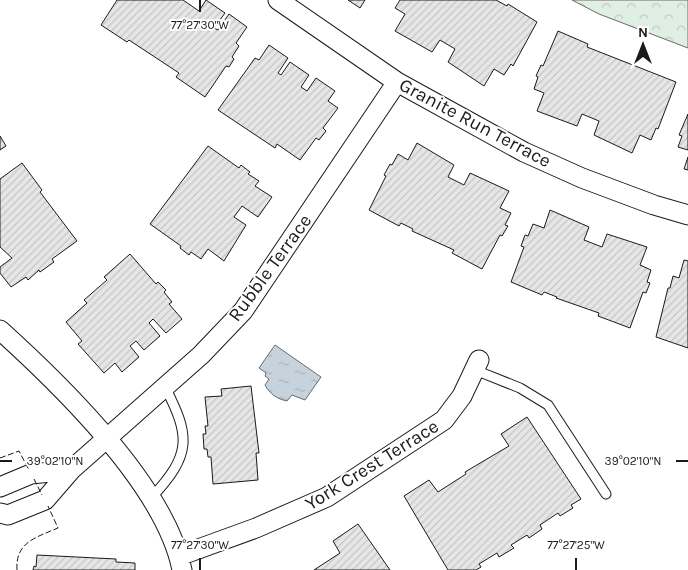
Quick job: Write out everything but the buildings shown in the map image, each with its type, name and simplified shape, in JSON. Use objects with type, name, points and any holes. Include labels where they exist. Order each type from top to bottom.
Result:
[{"type":"street","name":"Granite Run Terrace","points":[[278,0],[397,82],[549,163],[654,205],[688,215]]},
{"type":"street","name":"Rubble Terrace","points":[[0,514],[8,515],[45,500],[71,470],[202,355],[243,311],[397,82]]},
{"type":"street","points":[[0,330],[32,359],[107,439],[152,497],[180,563]]},
{"type":"street","name":"York Crest Terrace","points":[[180,563],[327,497],[444,420],[462,396],[477,365]]},
{"type":"street","points":[[0,487],[31,474],[71,470]]},
{"type":"lane","points":[[477,365],[548,405],[606,494]]},
{"type":"lane","points":[[152,497],[169,479],[183,449],[182,423],[165,388]]},
{"type":"green space","points":[[572,0],[688,0],[688,48],[599,14]]},
{"type":"water","points":[[275,345],[321,377],[305,400],[292,395],[287,401],[280,399],[274,396],[265,385],[269,379],[265,376],[266,373],[259,368]]},
{"type":"fence","points":[[0,458],[19,451],[29,470]]},
{"type":"fence","points":[[34,479],[42,495]]},
{"type":"fence","points":[[17,570],[17,561],[24,547],[35,538],[58,528],[48,506]]}]
